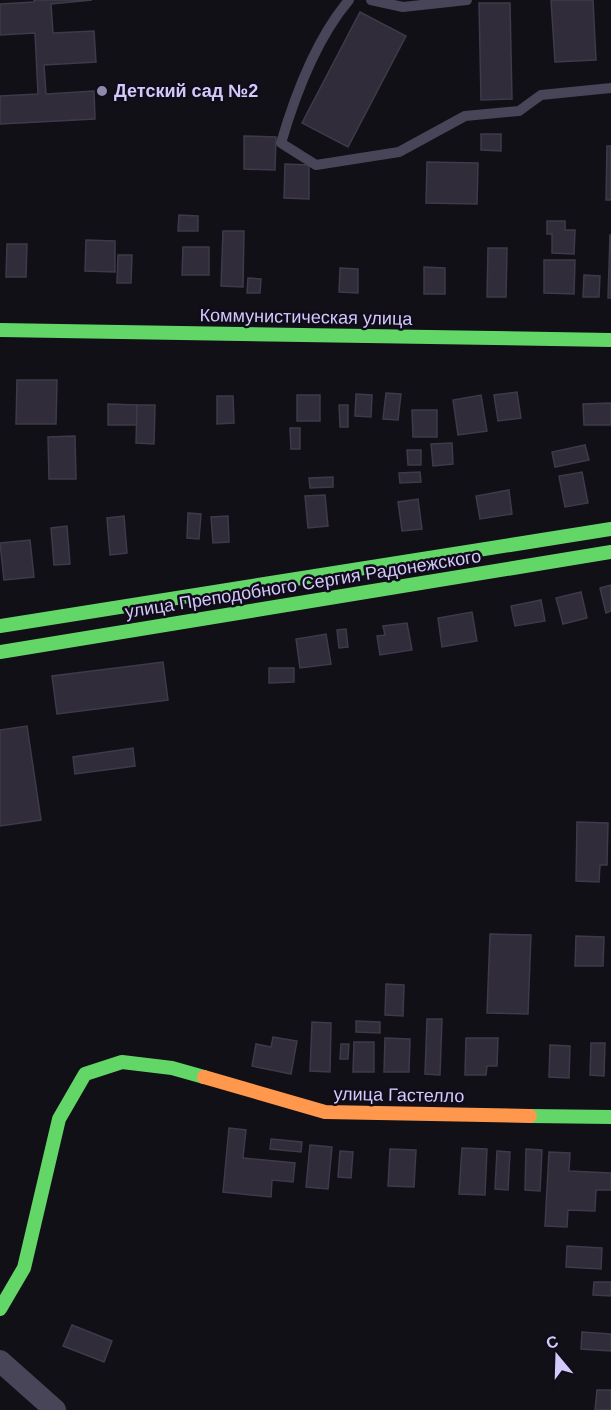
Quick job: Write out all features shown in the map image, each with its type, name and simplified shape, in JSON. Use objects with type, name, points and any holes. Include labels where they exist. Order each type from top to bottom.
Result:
[{"type":"street","name":"Коммунистическая улица","points":[[0,330],[611,340]]},
{"type":"street","name":"улица Преподобного Сергия Радонежского","points":[[0,626],[611,529]]},
{"type":"street","name":"улица Преподобного Сергия Радонежского","points":[[0,652],[611,552]]},
{"type":"street","name":"улица Гастелло","points":[[0,1309],[24,1268],[59,1119],[86,1074],[122,1062],[172,1068],[325,1112],[611,1117]]},
{"type":"street","points":[[0,1361],[55,1410]]},
{"type":"lane","points":[[349,0],[330,22],[289,117],[281,143],[316,165],[399,152],[465,116],[519,111],[541,95],[611,88]]},
{"type":"lane","points":[[371,0],[403,7],[467,0]]},
{"type":"building","points":[[34,0],[92,0],[51,4],[53,33],[94,31],[96,62],[44,65],[46,94],[94,91],[95,119],[0,124],[0,96],[38,94],[35,33],[0,35],[0,4],[34,2]]},
{"type":"building","points":[[551,0],[593,0],[596,60],[555,62]]},
{"type":"building","points":[[479,3],[510,3],[512,99],[481,100]]},
{"type":"building","points":[[360,12],[406,36],[348,147],[302,123]]},
{"type":"building","points":[[481,134],[501,134],[501,151],[481,150]]},
{"type":"building","points":[[244,136],[276,137],[275,170],[244,169]]},
{"type":"building","points":[[607,146],[611,146],[611,200],[606,200]]},
{"type":"building","points":[[427,162],[478,163],[477,204],[426,203]]},
{"type":"building","points":[[285,164],[309,165],[309,199],[284,198]]},
{"type":"building","points":[[179,215],[198,216],[198,231],[178,231]]},
{"type":"building","points":[[547,221],[565,221],[565,230],[575,230],[574,254],[552,253],[552,234],[547,234]]},
{"type":"building","points":[[223,231],[244,231],[243,287],[221,286]]},
{"type":"building","points":[[610,235],[611,298],[608,298]]},
{"type":"building","points":[[86,240],[115,241],[115,272],[85,271]]},
{"type":"building","points":[[7,244],[27,244],[26,277],[6,277]]},
{"type":"building","points":[[183,247],[209,247],[209,275],[182,275]]},
{"type":"building","points":[[488,248],[507,248],[506,297],[487,297]]},
{"type":"building","points":[[118,255],[132,255],[131,283],[117,283]]},
{"type":"building","points":[[544,260],[575,260],[574,294],[544,293]]},
{"type":"building","points":[[424,267],[445,268],[445,294],[424,294]]},
{"type":"building","points":[[340,268],[358,269],[358,293],[339,292]]},
{"type":"building","points":[[584,275],[600,276],[599,297],[583,297]]},
{"type":"building","points":[[248,278],[261,279],[260,293],[247,293]]},
{"type":"building","points":[[17,380],[57,380],[56,424],[16,424]]},
{"type":"building","points":[[517,392],[521,418],[498,421],[494,395]]},
{"type":"building","points":[[386,393],[401,394],[398,420],[383,419]]},
{"type":"building","points":[[356,394],[372,395],[371,417],[355,416]]},
{"type":"building","points":[[297,395],[320,395],[320,421],[297,421]]},
{"type":"building","points":[[481,395],[487,431],[458,435],[453,400]]},
{"type":"building","points":[[217,396],[233,396],[234,423],[217,424]]},
{"type":"building","points":[[611,403],[611,425],[584,425],[583,404]]},
{"type":"building","points":[[108,404],[137,405],[137,425],[108,425]]},
{"type":"building","points":[[137,405],[155,405],[154,444],[136,443]]},
{"type":"building","points":[[339,405],[348,405],[348,427],[340,427]]},
{"type":"building","points":[[412,410],[437,410],[437,437],[413,437]]},
{"type":"building","points":[[290,428],[300,428],[300,449],[291,449]]},
{"type":"building","points":[[75,436],[76,479],[49,479],[48,437]]},
{"type":"building","points":[[452,443],[453,464],[433,466],[431,444]]},
{"type":"building","points":[[585,445],[589,460],[555,467],[552,452]]},
{"type":"building","points":[[407,450],[421,450],[421,465],[408,465]]},
{"type":"building","points":[[420,472],[421,482],[400,483],[399,473]]},
{"type":"building","points":[[582,472],[588,503],[565,507],[559,476]]},
{"type":"building","points":[[333,477],[333,487],[310,488],[309,478]]},
{"type":"building","points":[[509,490],[512,514],[480,519],[476,496]]},
{"type":"building","points":[[325,495],[328,526],[308,528],[305,496]]},
{"type":"building","points":[[418,499],[422,529],[402,531],[398,502]]},
{"type":"building","points":[[188,513],[201,514],[199,539],[187,538]]},
{"type":"building","points":[[124,516],[127,553],[110,555],[107,518]]},
{"type":"building","points":[[228,516],[229,542],[213,543],[211,517]]},
{"type":"building","points":[[67,526],[70,564],[54,565],[51,528]]},
{"type":"building","points":[[30,540],[34,577],[4,580],[0,543]]},
{"type":"building","points":[[611,585],[611,611],[606,613],[600,588]]},
{"type":"building","points":[[581,592],[587,618],[563,624],[556,598]]},
{"type":"building","points":[[541,600],[545,621],[515,626],[511,606]]},
{"type":"building","points":[[472,612],[477,641],[442,647],[438,618]]},
{"type":"building","points":[[407,623],[412,650],[380,655],[377,636],[385,635],[383,626]]},
{"type":"building","points":[[346,629],[348,647],[339,648],[337,630]]},
{"type":"building","points":[[326,634],[331,664],[300,668],[296,639]]},
{"type":"building","points":[[163,662],[168,700],[57,714],[52,676]]},
{"type":"building","points":[[269,668],[294,668],[294,682],[269,683]]},
{"type":"building","points":[[27,726],[41,820],[0,826],[0,730]]},
{"type":"building","points":[[133,748],[135,766],[75,774],[73,757]]},
{"type":"building","points":[[577,822],[608,823],[607,865],[600,865],[599,882],[576,881]]},
{"type":"building","points":[[490,934],[531,935],[528,1014],[487,1013]]},
{"type":"building","points":[[576,936],[604,937],[603,966],[575,966]]},
{"type":"building","points":[[386,984],[404,985],[403,1016],[385,1015]]},
{"type":"building","points":[[427,1019],[442,1019],[440,1075],[425,1074]]},
{"type":"building","points":[[356,1021],[380,1022],[380,1033],[356,1032]]},
{"type":"building","points":[[312,1022],[331,1023],[330,1072],[310,1071]]},
{"type":"building","points":[[273,1037],[297,1041],[291,1074],[252,1066],[256,1044],[271,1047]]},
{"type":"building","points":[[385,1038],[410,1039],[409,1072],[384,1072]]},
{"type":"building","points":[[466,1038],[498,1038],[497,1066],[487,1066],[486,1075],[465,1075]]},
{"type":"building","points":[[354,1042],[374,1042],[374,1072],[353,1072]]},
{"type":"building","points":[[591,1043],[605,1043],[604,1076],[590,1075]]},
{"type":"building","points":[[341,1044],[349,1044],[348,1059],[340,1059]]},
{"type":"building","points":[[550,1045],[570,1046],[569,1078],[549,1077]]},
{"type":"building","points":[[229,1128],[246,1130],[243,1158],[295,1163],[293,1182],[272,1180],[271,1197],[223,1192]]},
{"type":"building","points":[[271,1139],[302,1142],[301,1152],[270,1149]]},
{"type":"building","points":[[310,1145],[332,1147],[328,1189],[306,1187]]},
{"type":"building","points":[[462,1148],[487,1149],[485,1195],[459,1194]]},
{"type":"building","points":[[390,1149],[416,1150],[414,1187],[388,1186]]},
{"type":"building","points":[[526,1149],[542,1150],[540,1191],[525,1190]]},
{"type":"building","points":[[340,1151],[353,1152],[351,1178],[338,1177]]},
{"type":"building","points":[[497,1151],[510,1152],[508,1190],[495,1189]]},
{"type":"building","points":[[549,1152],[570,1153],[569,1171],[611,1173],[611,1190],[596,1190],[595,1211],[568,1210],[567,1227],[545,1226]]},
{"type":"building","points":[[567,1246],[602,1248],[601,1269],[566,1267]]},
{"type":"building","points":[[594,1282],[611,1282],[611,1296],[593,1295]]},
{"type":"building","points":[[72,1325],[112,1341],[104,1362],[63,1346]]},
{"type":"building","points":[[582,1332],[611,1334],[611,1351],[581,1349]]},
{"type":"building","points":[[597,1390],[611,1390],[611,1410],[595,1410]]},
{"type":"traffic: fast","points":[[0,330],[611,340]]},
{"type":"traffic: fast","points":[[0,626],[611,529]]},
{"type":"traffic: fast","points":[[0,652],[611,552]]},
{"type":"traffic: fast","points":[[0,1309],[24,1268],[59,1119],[85,1074],[122,1062],[172,1068],[204,1077]]},
{"type":"traffic: fast","points":[[530,1116],[611,1117]]},
{"type":"traffic: slow","points":[[204,1077],[325,1112],[530,1116]]},
{"type":"place","name":"Детский сад №2","points":[[102,91]]}]
